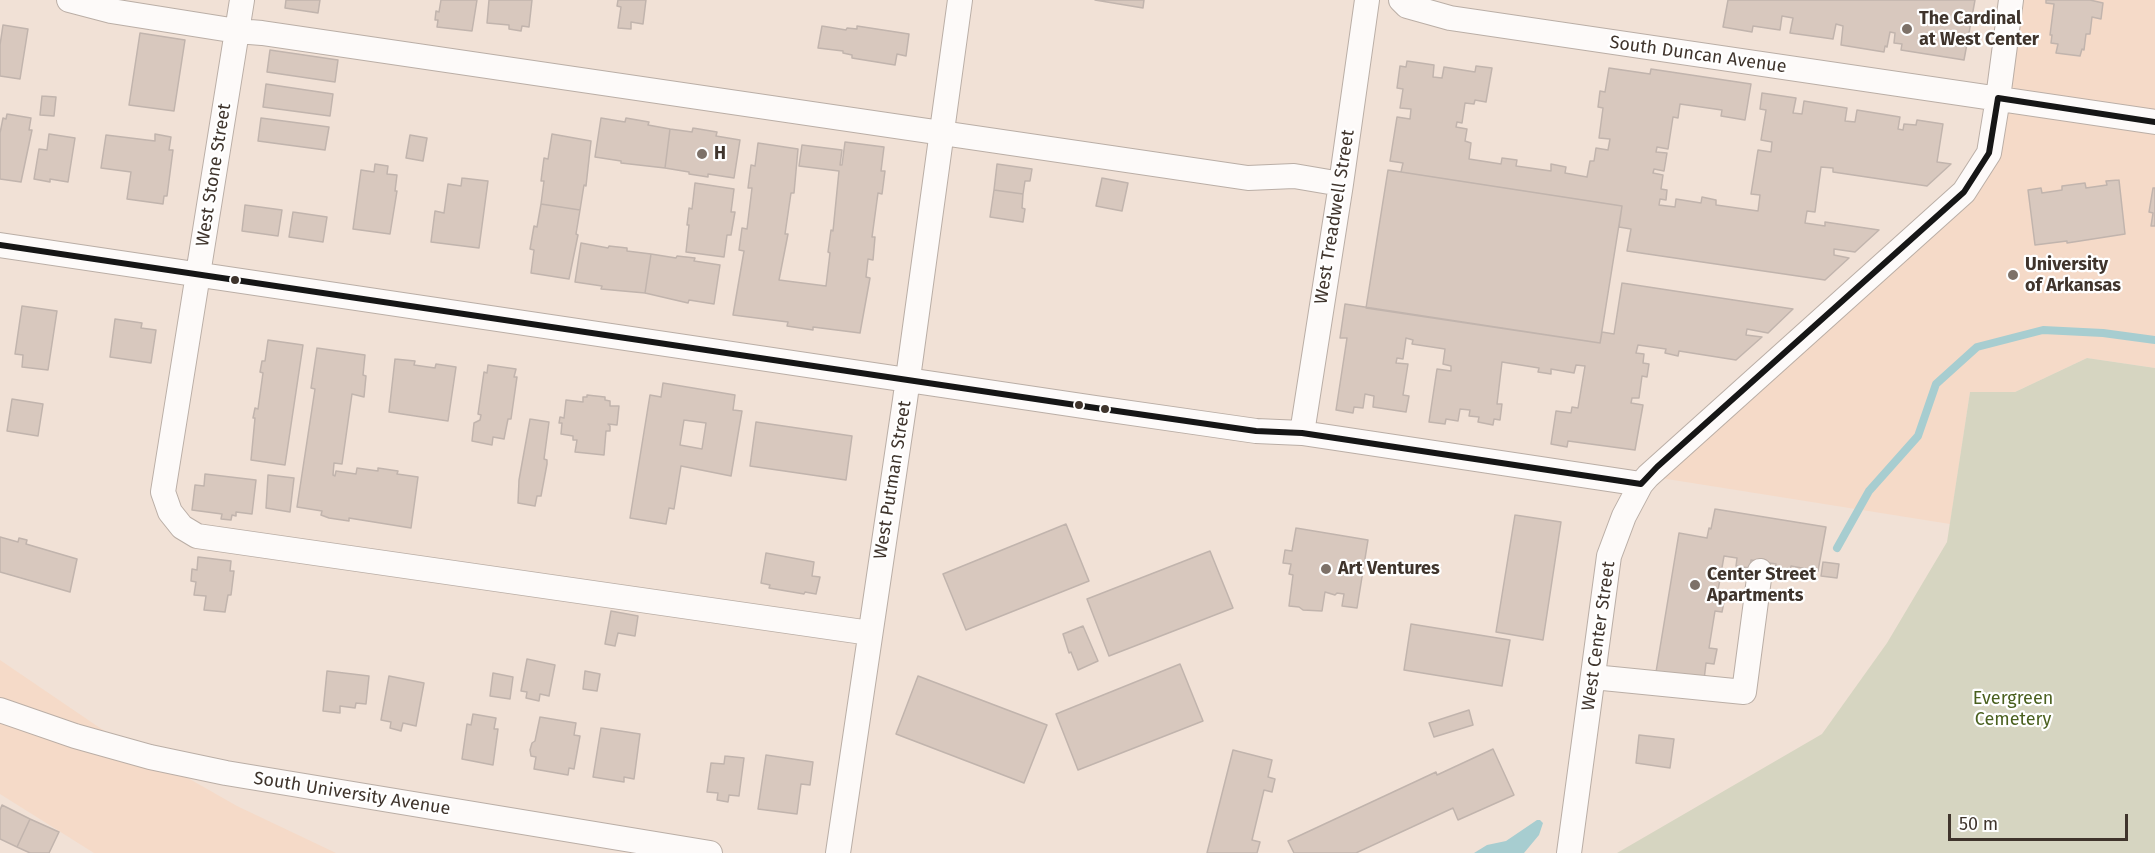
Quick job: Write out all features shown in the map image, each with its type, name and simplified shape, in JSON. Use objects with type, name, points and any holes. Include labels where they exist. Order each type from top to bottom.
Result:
[{"type":"street","points":[[69,0],[111,11],[237,31],[1248,178],[1294,176],[1341,184]]},
{"type":"street","name":"West Stone Street","points":[[242,0],[163,492],[170,512],[182,527],[197,536],[870,633]]},
{"type":"street","name":"West Putman Street","points":[[838,853],[908,378],[960,0]]},
{"type":"street","name":"West Treadwell Street","points":[[1302,433],[1367,0]]},
{"type":"street","name":"South Duncan Avenue","points":[[1401,0],[1407,6],[1450,18],[2155,122]]},
{"type":"street","name":"West Center Street","points":[[1569,853],[1609,556],[1624,516],[1641,484],[1657,467],[1964,192],[1989,153],[2011,0]]},
{"type":"street","points":[[0,245],[1256,431],[1302,433],[1641,484]]},
{"type":"street","points":[[1593,677],[1744,692],[1760,571]]},
{"type":"street","name":"South University Avenue","points":[[0,710],[75,736],[150,757],[226,773],[711,853]]},
{"type":"shaded area","name":"University of Arkansas","points":[[2011,0],[2155,0],[2155,368],[2087,358],[2015,392],[1970,392],[1950,524],[1648,476],[1989,153]]},
{"type":"shaded area","points":[[0,660],[100,728],[237,806],[336,853],[94,853],[0,794]]},
{"type":"green space","name":"Evergreen Cemetery","points":[[2087,358],[2155,368],[2155,853],[1617,853],[1822,734],[1887,643],[1947,542],[1970,392],[2015,392]]},
{"type":"water","points":[[1537,820],[1543,823],[1539,835],[1524,853],[1474,853],[1487,845],[1506,841]]},
{"type":"building","points":[[286,0],[320,0],[318,13],[285,8]]},
{"type":"building","points":[[441,0],[477,0],[472,31],[437,27],[436,11],[439,12]]},
{"type":"building","points":[[489,0],[532,0],[529,27],[522,26],[521,31],[509,29],[509,25],[487,23]]},
{"type":"building","points":[[618,0],[646,0],[643,24],[631,22],[631,29],[618,28],[621,7],[617,6]]},
{"type":"building","points":[[1095,0],[1144,0],[1143,8]]},
{"type":"building","name":"The Cardinal at West Center","points":[[1728,0],[1975,0],[1964,60],[1901,50],[1902,44],[1894,43],[1895,33],[1890,32],[1884,52],[1841,45],[1843,26],[1836,24],[1833,39],[1790,33],[1793,18],[1782,16],[1780,30],[1753,26],[1752,32],[1723,27]]},
{"type":"building","points":[[2046,0],[2090,0],[2103,3],[2101,19],[2092,17],[2090,34],[2086,34],[2084,50],[2082,49],[2080,56],[2056,53],[2058,44],[2051,43],[2052,35],[2050,35],[2054,4],[2046,3]]},
{"type":"building","points":[[3,25],[28,29],[20,79],[0,76],[0,45]]},
{"type":"building","points":[[822,26],[846,30],[847,28],[857,29],[857,26],[909,34],[906,56],[897,54],[895,65],[852,58],[852,55],[843,53],[843,51],[818,48]]},
{"type":"building","points":[[140,33],[185,40],[174,111],[129,105]]},
{"type":"building","points":[[270,50],[338,60],[335,82],[267,72]]},
{"type":"building","points":[[1407,61],[1434,65],[1433,77],[1442,78],[1444,67],[1475,72],[1476,66],[1492,68],[1486,102],[1475,100],[1474,104],[1465,103],[1462,123],[1457,122],[1456,127],[1467,129],[1465,141],[1471,143],[1469,159],[1501,164],[1502,158],[1517,160],[1516,166],[1551,171],[1551,164],[1566,167],[1565,173],[1587,177],[1590,161],[1594,161],[1596,148],[1608,150],[1610,139],[1599,138],[1603,108],[1598,107],[1600,91],[1605,92],[1609,68],[1650,74],[1651,69],[1751,84],[1745,120],[1721,116],[1722,110],[1680,104],[1678,118],[1673,117],[1668,149],[1657,147],[1656,152],[1667,153],[1664,171],[1654,169],[1653,173],[1663,175],[1661,189],[1667,190],[1666,200],[1660,199],[1659,205],[1675,207],[1676,199],[1701,203],[1702,197],[1716,200],[1716,205],[1758,211],[1760,195],[1751,194],[1758,150],[1771,152],[1772,142],[1761,140],[1766,110],[1760,109],[1762,93],[1796,98],[1793,113],[1802,114],[1804,101],[1847,108],[1845,121],[1855,122],[1857,110],[1900,117],[1898,129],[1903,130],[1904,124],[1916,125],[1917,120],[1943,124],[1937,162],[1951,164],[1927,186],[1833,172],[1833,168],[1821,167],[1815,212],[1807,211],[1805,223],[1825,226],[1825,222],[1879,230],[1855,252],[1834,249],[1834,255],[1849,258],[1825,280],[1627,251],[1631,229],[1619,227],[1622,206],[1401,172],[1403,163],[1390,161],[1397,117],[1410,119],[1411,109],[1400,108],[1403,89],[1397,88],[1400,66],[1406,67]]},
{"type":"building","points":[[266,84],[333,94],[330,116],[263,107]]},
{"type":"building","points":[[42,96],[56,97],[54,116],[40,115]]},
{"type":"building","points":[[7,114],[31,118],[29,130],[32,130],[21,182],[0,179],[0,133],[3,118],[6,119]]},
{"type":"building","points":[[261,118],[329,127],[325,150],[258,141]]},
{"type":"building","points":[[601,118],[625,122],[626,118],[670,129],[665,168],[621,163],[621,161],[595,157]]},
{"type":"building","name":"H","points":[[693,128],[717,132],[716,136],[740,140],[734,178],[708,174],[708,177],[665,168],[670,129],[692,132]]},
{"type":"building","points":[[49,134],[75,138],[68,182],[34,179],[39,149],[47,150]]},
{"type":"building","points":[[155,134],[171,137],[169,150],[173,150],[167,196],[164,196],[163,204],[127,199],[131,172],[101,168],[106,135],[155,141]]},
{"type":"building","points":[[552,134],[591,141],[586,186],[584,185],[580,210],[541,204],[544,158],[548,159]]},
{"type":"building","points":[[410,135],[427,138],[423,161],[406,158]]},
{"type":"building","points":[[845,142],[884,147],[881,171],[885,171],[882,194],[878,193],[872,237],[875,237],[873,260],[868,259],[866,277],[870,278],[860,333],[813,327],[813,330],[787,326],[788,322],[733,315],[744,251],[739,250],[742,228],[747,229],[752,188],[748,188],[751,165],[755,166],[758,143],[798,149],[794,193],[791,193],[785,234],[788,234],[779,280],[826,286],[830,253],[828,252],[831,230],[833,231],[839,171],[799,166],[802,145],[842,150],[840,165],[842,165]]},
{"type":"building","points":[[375,164],[388,166],[387,174],[397,175],[395,191],[397,191],[390,234],[353,229],[361,170],[374,172]]},
{"type":"building","points":[[997,164],[1032,169],[1030,181],[1025,181],[1023,194],[994,190]]},
{"type":"building","points":[[1388,170],[1622,206],[1600,343],[1366,308]]},
{"type":"building","points":[[462,178],[488,181],[479,248],[431,242],[435,211],[444,213],[448,184],[461,186]]},
{"type":"building","points":[[1102,178],[1128,183],[1122,211],[1096,206]]},
{"type":"building","points":[[2119,180],[2125,234],[2067,243],[2067,241],[2035,245],[2028,190],[2041,188],[2042,193],[2062,190],[2062,186],[2085,183],[2086,188],[2107,185],[2106,181]]},
{"type":"building","points":[[695,183],[734,189],[731,212],[735,212],[731,235],[727,235],[724,257],[686,252],[689,208],[692,209]]},
{"type":"building","points":[[2153,188],[2155,188],[2155,226],[2151,226],[2153,213],[2149,212]]},
{"type":"building","points":[[994,190],[1023,194],[1022,208],[1025,209],[1023,222],[990,217]]},
{"type":"building","points":[[541,204],[580,210],[576,234],[578,235],[569,279],[531,273],[534,250],[530,249]]},
{"type":"building","points":[[245,205],[282,210],[278,236],[242,231]]},
{"type":"building","points":[[293,212],[327,217],[323,242],[289,237]]},
{"type":"building","points":[[581,243],[608,248],[609,246],[627,248],[627,251],[651,254],[645,293],[601,289],[602,286],[575,282]]},
{"type":"building","points":[[651,254],[695,258],[694,261],[720,265],[714,304],[689,300],[688,303],[645,293]]},
{"type":"building","points":[[1622,283],[1793,309],[1768,333],[1747,329],[1746,335],[1762,337],[1736,360],[1679,351],[1678,356],[1665,353],[1666,349],[1638,345],[1636,353],[1644,354],[1643,363],[1649,364],[1647,377],[1642,376],[1639,398],[1632,398],[1631,403],[1643,405],[1635,450],[1568,441],[1567,447],[1551,444],[1556,411],[1571,413],[1572,407],[1578,408],[1585,366],[1576,365],[1574,373],[1551,369],[1551,374],[1538,372],[1539,368],[1502,362],[1497,404],[1502,404],[1500,420],[1494,419],[1493,425],[1478,422],[1479,417],[1469,416],[1470,410],[1460,409],[1458,421],[1446,419],[1445,424],[1429,422],[1437,369],[1451,371],[1451,366],[1443,364],[1445,349],[1412,344],[1413,340],[1406,338],[1403,359],[1397,358],[1396,363],[1408,364],[1403,395],[1409,396],[1406,412],[1373,407],[1374,396],[1365,394],[1363,408],[1354,407],[1353,413],[1336,410],[1347,338],[1340,338],[1345,304],[1600,343],[1602,332],[1614,334]]},
{"type":"building","points":[[22,306],[57,311],[48,370],[22,367],[23,355],[15,354]]},
{"type":"building","points":[[115,319],[142,323],[141,328],[156,330],[151,363],[110,357]]},
{"type":"building","points":[[268,340],[303,345],[285,465],[251,460],[255,418],[253,418],[255,408],[258,409],[263,373],[260,372],[262,361],[265,361]]},
{"type":"building","points":[[317,348],[365,355],[364,397],[352,394],[342,464],[334,463],[333,475],[335,476],[336,471],[356,474],[357,468],[378,471],[378,468],[418,477],[411,528],[349,518],[349,521],[329,518],[321,515],[322,511],[297,507],[315,389],[311,388]]},
{"type":"building","points":[[395,359],[415,361],[414,365],[435,368],[436,364],[456,367],[448,421],[389,412]]},
{"type":"building","points":[[488,365],[516,369],[514,377],[517,377],[511,419],[508,419],[504,439],[493,437],[492,445],[472,441],[474,423],[480,420],[481,415],[478,414],[484,372],[487,373]]},
{"type":"building","points":[[663,383],[735,395],[733,410],[742,411],[731,476],[681,466],[674,509],[669,508],[666,524],[630,518],[650,395],[661,397]],"holes":[[[684,420],[706,423],[702,449],[680,445]]]},
{"type":"building","points":[[587,395],[605,397],[605,400],[610,401],[610,406],[619,406],[617,425],[608,424],[610,431],[606,431],[604,455],[575,452],[577,440],[573,440],[573,436],[561,434],[562,423],[559,423],[560,417],[564,418],[566,400],[583,402],[583,397]]},
{"type":"building","points":[[12,399],[43,404],[38,436],[7,431]]},
{"type":"building","points":[[530,419],[549,422],[544,459],[547,460],[547,464],[541,496],[537,496],[535,506],[518,503],[519,480]]},
{"type":"building","points":[[756,422],[852,436],[846,480],[750,466]]},
{"type":"building","points":[[205,474],[256,480],[252,514],[236,512],[236,516],[232,515],[231,520],[221,519],[222,514],[192,510],[195,485],[204,486]]},
{"type":"building","points":[[268,475],[294,478],[290,512],[266,508]]},
{"type":"building","name":"Center Street Apartments","points":[[1715,509],[1826,527],[1818,571],[1791,566],[1789,574],[1775,572],[1776,564],[1751,560],[1750,568],[1736,566],[1737,558],[1724,556],[1717,596],[1725,597],[1722,612],[1715,611],[1709,648],[1717,649],[1714,664],[1706,663],[1704,680],[1656,672],[1679,533],[1707,538]]},
{"type":"building","points":[[1515,515],[1561,522],[1543,640],[1496,632]]},
{"type":"building","points":[[1066,524],[1089,581],[966,630],[943,574]]},
{"type":"building","name":"Art Ventures","points":[[1296,528],[1368,540],[1357,608],[1342,606],[1344,594],[1335,595],[1325,592],[1322,611],[1303,610],[1289,606],[1293,575],[1289,574],[1291,564],[1283,563],[1285,550],[1292,551]]},
{"type":"building","points":[[0,537],[18,542],[19,538],[27,540],[26,544],[77,559],[70,592],[0,572]]},
{"type":"building","points":[[1210,551],[1233,608],[1109,656],[1087,599]]},
{"type":"building","points":[[766,553],[814,562],[812,576],[820,577],[816,594],[769,588],[770,585],[761,583]]},
{"type":"building","points":[[198,557],[231,561],[230,571],[234,571],[231,595],[228,595],[225,612],[204,610],[206,596],[194,595],[196,582],[191,581],[192,569],[197,570]]},
{"type":"building","points":[[1823,562],[1839,564],[1837,578],[1821,576]]},
{"type":"building","points":[[611,611],[638,616],[635,636],[618,633],[615,646],[605,644]]},
{"type":"building","points":[[1411,624],[1510,640],[1502,686],[1404,670]]},
{"type":"building","points":[[1083,626],[1098,661],[1078,670],[1063,634]]},
{"type":"building","points":[[527,659],[555,665],[549,696],[540,694],[539,701],[526,698],[527,692],[521,691]]},
{"type":"building","points":[[1180,664],[1203,721],[1078,770],[1056,714]]},
{"type":"building","points":[[327,671],[369,676],[366,704],[356,703],[355,708],[340,706],[340,713],[323,711]]},
{"type":"building","points":[[585,671],[600,674],[597,691],[583,689]]},
{"type":"building","points":[[493,673],[513,677],[510,699],[490,696]]},
{"type":"building","points":[[389,676],[424,683],[416,726],[403,723],[401,731],[390,728],[391,722],[381,720]]},
{"type":"building","points":[[918,676],[1047,725],[1024,783],[896,734]]},
{"type":"building","points":[[1469,710],[1473,725],[1434,737],[1429,723]]},
{"type":"building","points":[[473,714],[496,718],[494,729],[498,729],[493,765],[462,759],[467,724],[471,725]]},
{"type":"building","points":[[540,717],[576,723],[574,735],[580,736],[574,769],[569,768],[568,775],[534,769],[536,757],[531,756],[530,750],[535,741]]},
{"type":"building","points":[[601,728],[640,734],[634,779],[624,777],[624,782],[593,777]]},
{"type":"building","points":[[1639,735],[1674,739],[1670,768],[1636,763]]},
{"type":"building","points":[[1493,749],[1514,795],[1458,820],[1453,808],[1356,853],[1294,853],[1288,841],[1436,772],[1437,775]]},
{"type":"building","points":[[1233,750],[1272,760],[1268,777],[1275,779],[1272,792],[1264,790],[1252,840],[1260,842],[1257,853],[1207,853]]},
{"type":"building","points":[[766,755],[813,762],[810,785],[801,784],[797,814],[758,809]]},
{"type":"building","points":[[725,756],[744,758],[739,796],[729,795],[728,802],[717,800],[718,793],[707,792],[711,763],[724,764]]},
{"type":"building","points":[[2,805],[30,819],[17,847],[0,839]]},
{"type":"building","points":[[30,819],[59,832],[49,853],[30,853],[17,847]]},
{"type":"waterway","points":[[1837,548],[1869,491],[1918,436],[1936,384],[1977,347],[2043,330],[2103,333],[2155,340]]},
{"type":"transit line","points":[[0,245],[1096,408],[1256,431],[1302,433],[1641,484],[1657,467],[1964,192],[1989,153],[1998,98],[2155,122]]},
{"type":"place","name":"The Cardinal at West Center","points":[[1907,29]]},
{"type":"place","name":"H","points":[[702,154]]},
{"type":"place","name":"University of Arkansas","points":[[2013,275]]},
{"type":"place","name":"Art Ventures","points":[[1326,569]]},
{"type":"place","name":"Center Street Apartments","points":[[1695,585]]}]
